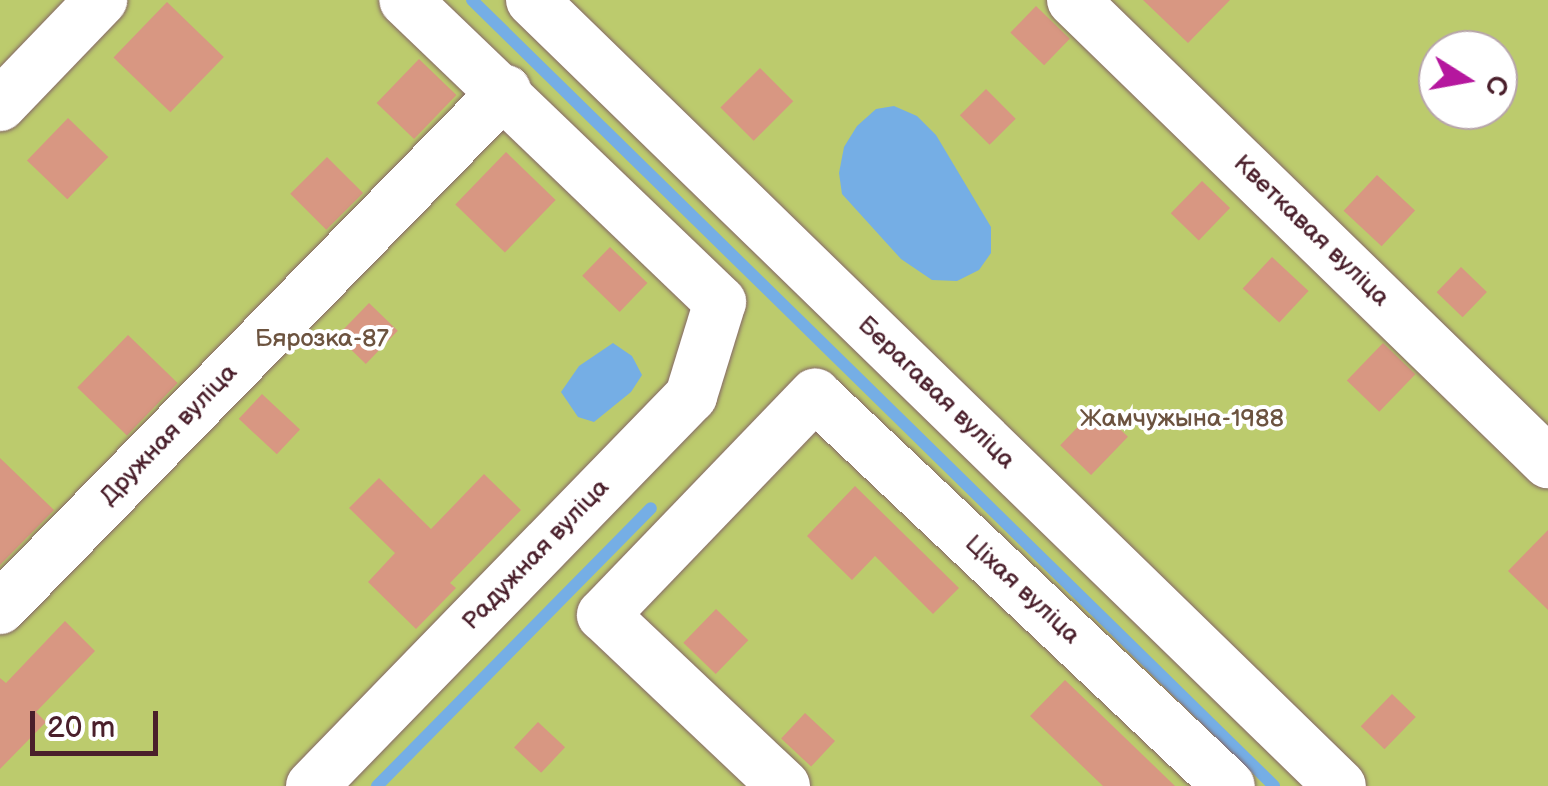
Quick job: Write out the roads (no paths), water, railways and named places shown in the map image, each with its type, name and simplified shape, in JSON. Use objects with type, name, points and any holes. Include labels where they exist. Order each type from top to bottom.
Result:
[{"type":"lane","points":[[0,105],[101,0]]},
{"type":"lane","points":[[405,0],[505,92]]},
{"type":"lane","name":"Берагавая вуліца","points":[[532,0],[1340,786]]},
{"type":"lane","name":"Кветкавая вуліца","points":[[1073,0],[1548,462]]},
{"type":"lane","name":"Радужная вуліца","points":[[312,786],[691,396],[720,302],[505,92]]},
{"type":"lane","name":"Дружная вуліца","points":[[0,608],[505,92]]},
{"type":"lane","name":"Ціхая вуліца","points":[[784,786],[603,615],[815,394],[1230,786]]},
{"type":"water","points":[[894,106],[917,116],[936,135],[991,227],[991,253],[979,270],[957,281],[932,280],[901,259],[842,194],[839,173],[844,147],[857,126],[876,109]]},
{"type":"water","points":[[613,343],[632,356],[642,375],[631,392],[594,422],[578,417],[561,392],[579,366]]},
{"type":"waterway","points":[[472,0],[1274,786]]},
{"type":"waterway","points":[[377,786],[651,508]]},
{"type":"park label","name":"Бярозка-87","points":[[322,339]]},
{"type":"park label","name":"Жамчужына-1988","points":[[1182,419]]}]
